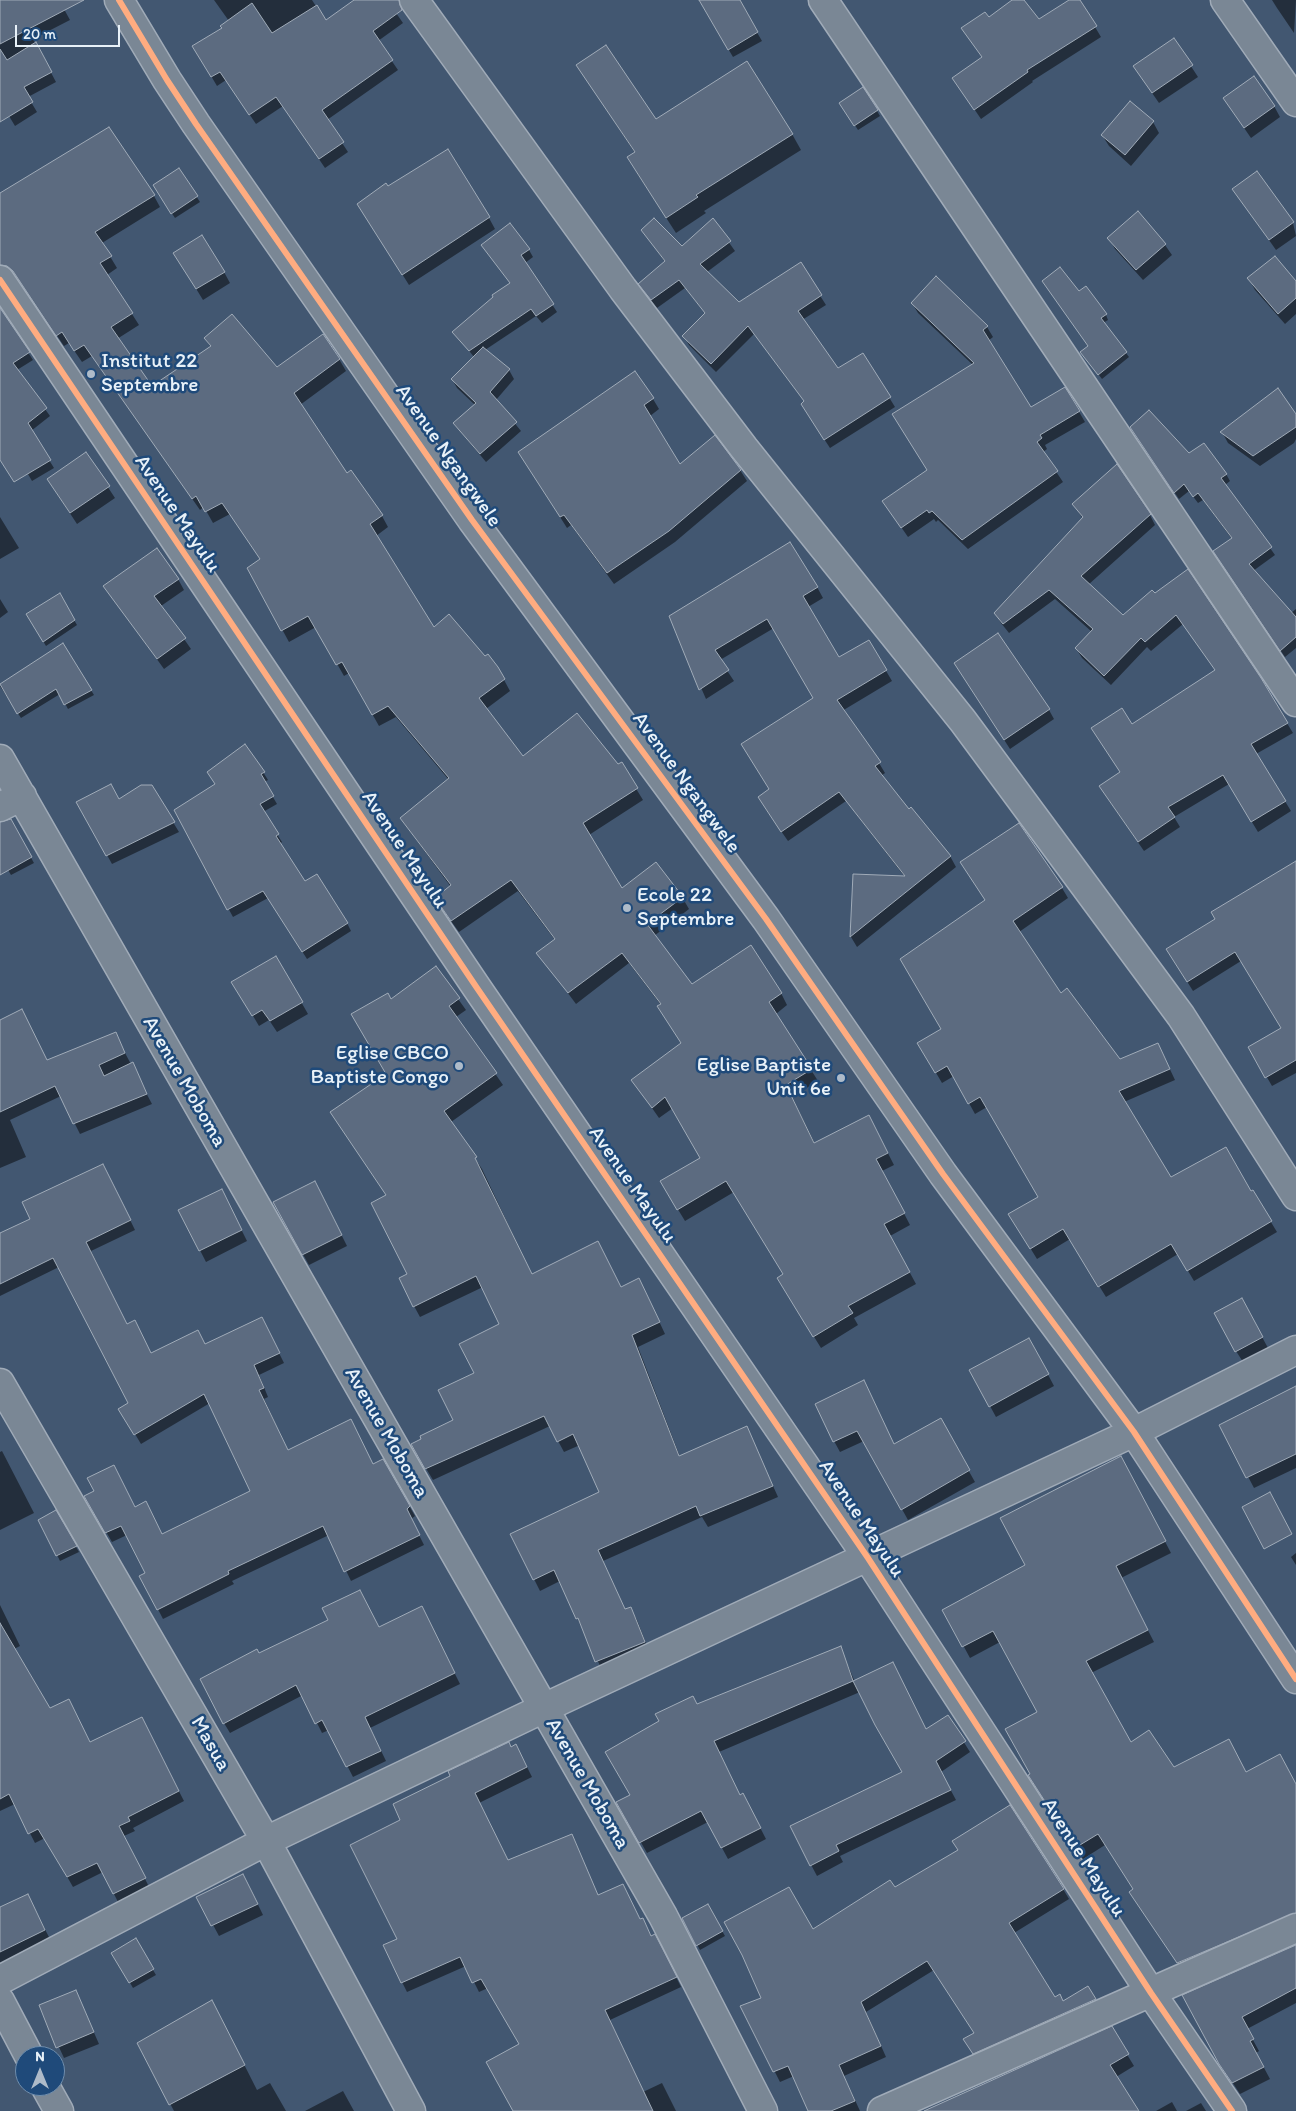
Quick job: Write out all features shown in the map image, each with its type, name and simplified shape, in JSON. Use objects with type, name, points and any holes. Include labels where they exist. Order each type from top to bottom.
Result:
[{"type":"street","name":"Avenue Ngangwele","points":[[119,0],[196,124],[472,520],[766,919],[943,1174],[1134,1432],[1296,1679]]},
{"type":"street","points":[[414,0],[623,289],[756,463],[963,721],[1181,1016],[1296,1196]]},
{"type":"street","points":[[824,0],[1296,702]]},
{"type":"street","points":[[1224,0],[1296,102]]},
{"type":"street","name":"Avenue Mayulu","points":[[0,280],[477,988],[868,1558],[1151,1993],[1232,2111]]},
{"type":"street","name":"Avenue Moboma","points":[[0,759],[11,802],[544,1708],[663,1916],[763,2111]]},
{"type":"street","points":[[0,1980],[266,1841],[544,1708],[1134,1432],[1296,1350]]},
{"type":"street","name":"Masua","points":[[0,1383],[266,1841],[411,2111]]},
{"type":"street","points":[[882,2111],[1296,1928]]},
{"type":"street","points":[[0,2001],[24,2046]]},
{"type":"street","points":[[51,2096],[59,2111]]},
{"type":"building","points":[[0,0],[84,0],[0,44]]},
{"type":"building","points":[[354,0],[399,0],[402,10],[373,31],[393,60],[322,110],[344,142],[319,159],[276,97],[249,115],[220,72],[211,77],[192,46],[222,28],[220,26],[252,3],[272,33],[317,5],[326,20]]},
{"type":"building","points":[[699,0],[740,0],[758,32],[728,50]]},
{"type":"building","points":[[1012,0],[1024,0],[1039,19],[1069,0],[1080,0],[1097,26],[1027,70],[1028,72],[974,110],[952,78],[982,57],[961,28],[985,12],[989,17]]},
{"type":"building","points":[[1174,38],[1193,65],[1152,93],[1133,66]]},
{"type":"building","points":[[36,42],[52,72],[24,87],[33,102],[0,122],[0,49],[7,60]]},
{"type":"building","points":[[606,45],[656,119],[747,61],[793,134],[696,195],[698,197],[666,218],[627,157],[635,152],[576,65]]},
{"type":"building","points":[[1254,76],[1275,106],[1244,128],[1223,98]]},
{"type":"building","points":[[863,87],[878,110],[854,126],[839,103]]},
{"type":"building","points":[[1130,101],[1154,121],[1125,155],[1101,135]]},
{"type":"building","points":[[109,127],[155,195],[95,232],[112,256],[100,263],[133,313],[111,327],[152,386],[211,346],[204,338],[232,314],[277,367],[323,334],[340,359],[294,393],[347,473],[351,470],[383,515],[370,524],[434,627],[449,614],[485,656],[488,654],[498,667],[505,679],[479,698],[523,756],[577,713],[618,764],[622,762],[638,788],[583,823],[622,888],[656,862],[683,897],[647,924],[692,984],[751,945],[782,993],[769,1002],[812,1069],[786,1085],[814,1143],[869,1115],[888,1153],[876,1159],[905,1213],[884,1224],[910,1272],[848,1306],[853,1313],[813,1337],[777,1278],[783,1274],[726,1181],[677,1210],[660,1181],[700,1158],[665,1097],[652,1108],[631,1080],[681,1043],[657,1006],[661,1004],[622,953],[568,993],[536,953],[555,939],[511,880],[451,921],[435,898],[451,885],[400,818],[449,778],[388,706],[372,715],[342,662],[336,665],[308,616],[281,631],[247,568],[260,559],[222,503],[205,512],[196,496],[192,499],[84,345],[74,351],[62,332],[56,336],[13,271],[7,266],[0,265],[0,193]]},
{"type":"building","points":[[448,149],[490,217],[402,275],[357,204],[386,183],[388,186]]},
{"type":"building","points":[[179,168],[198,196],[171,214],[153,185]]},
{"type":"building","points":[[1257,171],[1294,222],[1269,240],[1232,189]]},
{"type":"building","points":[[1138,211],[1166,244],[1136,270],[1107,238]]},
{"type":"building","points":[[654,218],[682,246],[713,218],[731,241],[700,264],[739,302],[801,262],[822,295],[798,311],[838,368],[863,353],[891,397],[824,440],[801,404],[804,401],[748,326],[711,364],[682,336],[705,313],[679,280],[651,300],[638,284],[665,261],[641,230]]},
{"type":"building","points":[[510,223],[530,249],[521,255],[554,304],[536,316],[531,309],[469,351],[452,332],[493,297],[492,295],[510,283],[481,245]]},
{"type":"building","points":[[202,235],[225,272],[196,289],[173,253]]},
{"type":"building","points":[[1275,256],[1296,281],[1296,298],[1278,314],[1247,278]]},
{"type":"building","points":[[1060,267],[1079,291],[1086,286],[1107,314],[1101,318],[1127,352],[1098,375],[1080,352],[1088,346],[1042,281]]},
{"type":"building","points":[[936,276],[988,326],[983,330],[1031,407],[1065,387],[1080,411],[1040,435],[1042,438],[1037,442],[1058,471],[962,540],[932,511],[929,513],[927,510],[901,528],[882,501],[927,470],[892,414],[974,363],[911,303]]},
{"type":"building","points":[[0,308],[30,352],[13,363],[47,408],[28,423],[51,460],[14,482],[0,460]]},
{"type":"building","points":[[483,347],[510,369],[490,392],[517,422],[480,454],[453,423],[476,403],[451,379]]},
{"type":"building","points":[[635,371],[654,398],[644,405],[680,464],[715,435],[741,470],[669,531],[607,573],[564,515],[560,517],[518,452]]},
{"type":"building","points":[[1278,388],[1296,414],[1296,427],[1253,456],[1220,432]]},
{"type":"building","points":[[1149,410],[1189,453],[1204,443],[1227,474],[1221,478],[1272,547],[1249,564],[1296,617],[1296,637],[1280,651],[1213,551],[1232,538],[1198,493],[1193,497],[1184,484],[1174,493],[1130,427]]},
{"type":"building","points":[[86,452],[110,486],[70,513],[47,479]]},
{"type":"building","points":[[1117,464],[1151,514],[1081,576],[1123,615],[1152,590],[1155,593],[1188,569],[1261,678],[1288,723],[1251,744],[1286,801],[1251,822],[1223,775],[1168,807],[1175,817],[1138,842],[1099,786],[1120,772],[1091,728],[1122,708],[1132,724],[1215,670],[1176,615],[1145,642],[1141,638],[1104,676],[1075,648],[1093,629],[1049,590],[1003,624],[994,613],[1083,517],[1072,504]]},
{"type":"building","points":[[790,542],[818,587],[803,596],[839,657],[869,640],[887,670],[837,700],[881,762],[875,766],[909,809],[911,807],[951,856],[850,937],[853,874],[905,876],[839,792],[781,832],[758,797],[769,789],[741,744],[813,698],[767,619],[715,650],[729,670],[699,690],[669,616]]},
{"type":"building","points":[[157,548],[179,579],[154,596],[186,638],[157,659],[103,586]]},
{"type":"building","points":[[60,593],[75,620],[43,642],[26,614]]},
{"type":"building","points":[[998,633],[1050,709],[1004,740],[954,663]]},
{"type":"building","points":[[63,643],[92,690],[64,705],[56,689],[17,714],[0,684]]},
{"type":"building","points":[[245,744],[265,772],[261,774],[274,796],[260,804],[279,834],[276,836],[305,881],[317,874],[348,923],[302,952],[263,891],[227,910],[174,810],[215,784],[207,772]]},
{"type":"building","points":[[111,784],[119,799],[141,785],[152,785],[175,822],[106,856],[76,802]]},
{"type":"building","points":[[11,819],[32,857],[0,875],[0,822]]},
{"type":"building","points":[[1019,823],[1063,887],[1013,921],[1061,993],[1067,988],[1120,1059],[1158,1043],[1170,1069],[1119,1091],[1171,1177],[1226,1147],[1251,1191],[1253,1190],[1272,1221],[1187,1271],[1171,1244],[1098,1287],[1063,1229],[1030,1249],[1008,1214],[1038,1197],[980,1097],[968,1104],[947,1066],[935,1073],[917,1043],[941,1029],[900,959],[985,900],[960,862]]},
{"type":"building","points":[[1296,861],[1296,1060],[1265,1078],[1248,1047],[1281,1028],[1235,952],[1187,982],[1166,949],[1215,919],[1211,912]]},
{"type":"building","points":[[276,956],[303,1002],[270,1021],[262,1010],[252,1016],[231,982]]},
{"type":"building","points":[[436,966],[460,998],[449,1006],[497,1073],[444,1111],[477,1157],[475,1158],[532,1274],[598,1241],[621,1287],[639,1278],[660,1322],[632,1335],[679,1456],[747,1426],[773,1486],[700,1516],[696,1506],[598,1550],[625,1609],[631,1607],[645,1642],[595,1662],[578,1618],[576,1619],[554,1570],[533,1580],[510,1534],[599,1492],[573,1434],[557,1442],[544,1416],[425,1469],[411,1444],[421,1439],[420,1436],[453,1420],[438,1390],[474,1373],[459,1344],[499,1324],[476,1276],[413,1307],[399,1278],[407,1274],[371,1203],[386,1195],[330,1112],[386,1074],[351,1014],[388,993],[391,999]]},
{"type":"building","points":[[22,1009],[47,1060],[116,1032],[125,1053],[99,1065],[104,1076],[133,1062],[147,1094],[73,1124],[55,1086],[0,1112],[0,1020]]},
{"type":"building","points":[[103,1164],[131,1220],[86,1242],[127,1324],[135,1320],[151,1353],[198,1330],[205,1344],[262,1317],[280,1353],[254,1365],[264,1388],[259,1390],[288,1450],[351,1419],[373,1464],[383,1459],[410,1506],[407,1509],[420,1535],[344,1572],[323,1526],[228,1571],[229,1574],[157,1610],[139,1576],[145,1573],[121,1526],[105,1533],[84,1496],[94,1491],[87,1478],[114,1465],[135,1507],[146,1501],[162,1534],[250,1491],[204,1394],[134,1435],[118,1409],[128,1403],[53,1258],[0,1284],[0,1233],[30,1219],[22,1202]]},
{"type":"building","points":[[315,1181],[342,1235],[302,1255],[273,1202]]},
{"type":"building","points":[[222,1189],[242,1230],[199,1251],[178,1210]]},
{"type":"building","points":[[1242,1298],[1263,1337],[1235,1352],[1214,1313]]},
{"type":"building","points":[[1029,1338],[1049,1374],[989,1407],[969,1370]]},
{"type":"building","points":[[864,1380],[894,1444],[941,1418],[970,1470],[901,1510],[857,1431],[833,1442],[815,1404]]},
{"type":"building","points":[[1296,1386],[1296,1454],[1246,1478],[1219,1425]]},
{"type":"building","points":[[1121,1456],[1166,1541],[1116,1566],[1148,1630],[1086,1661],[1131,1742],[1149,1730],[1174,1767],[1229,1739],[1246,1772],[1280,1754],[1296,1784],[1296,1913],[1177,1963],[1129,1892],[1133,1889],[1098,1834],[1075,1848],[1028,1775],[1030,1774],[1005,1729],[1037,1712],[993,1631],[962,1647],[942,1610],[1025,1565],[1000,1518]]},
{"type":"building","points":[[1270,1492],[1292,1534],[1264,1549],[1242,1507]]},
{"type":"building","points":[[56,1510],[77,1546],[56,1556],[38,1520]]},
{"type":"building","points":[[360,1590],[379,1627],[422,1606],[455,1673],[365,1717],[381,1751],[346,1767],[322,1720],[315,1724],[296,1685],[223,1724],[200,1679],[257,1649],[259,1653],[328,1620],[322,1608]]},
{"type":"building","points":[[0,1623],[50,1708],[69,1699],[90,1742],[142,1717],[179,1791],[128,1817],[130,1821],[119,1826],[146,1878],[113,1894],[97,1863],[67,1877],[38,1829],[28,1834],[9,1794],[0,1799]]},
{"type":"building","points":[[841,1646],[853,1681],[714,1741],[740,1795],[743,1793],[761,1828],[721,1848],[701,1811],[639,1843],[616,1802],[630,1795],[605,1752],[659,1721],[655,1714],[693,1696],[697,1704]]},
{"type":"building","points":[[893,1662],[926,1729],[948,1715],[966,1741],[936,1761],[951,1790],[836,1845],[839,1851],[810,1866],[790,1826],[902,1772],[853,1681]]},
{"type":"building","points":[[509,1742],[511,1747],[516,1744],[527,1767],[475,1793],[508,1860],[572,1834],[598,1895],[623,1884],[640,1919],[643,1918],[651,1936],[655,1934],[677,1977],[605,2010],[653,2111],[513,2111],[486,2062],[519,2044],[481,1979],[472,1983],[460,1957],[401,1983],[383,1945],[397,1939],[350,1845],[400,1820],[393,1804],[450,1776],[448,1771]]},
{"type":"building","points":[[1010,1805],[1064,1889],[1009,1923],[1055,1997],[1060,1994],[1063,2001],[1088,1986],[1096,1999],[973,2054],[963,2039],[974,2033],[927,1961],[861,2002],[881,2046],[839,2065],[855,2101],[831,2111],[808,2111],[788,2066],[773,2072],[740,2006],[761,1998],[742,1955],[724,1922],[789,1887],[813,1929],[890,1880],[895,1887],[958,1850],[952,1841]]},
{"type":"building","points":[[243,1874],[258,1904],[211,1926],[196,1897]]},
{"type":"building","points":[[28,1894],[45,1930],[0,1952],[0,1907]]},
{"type":"building","points":[[708,1904],[723,1931],[696,1946],[682,1918]]},
{"type":"building","points":[[136,1938],[154,1969],[129,1983],[111,1953]]},
{"type":"building","points":[[1296,1945],[1296,1988],[1242,2017],[1254,2039],[1250,2041],[1264,2067],[1232,2083],[1219,2064],[1182,1995]]},
{"type":"building","points":[[76,1990],[94,2032],[61,2046],[55,2046],[39,2005]]},
{"type":"building","points":[[212,2000],[245,2065],[169,2105],[137,2043]]},
{"type":"building","points":[[1112,2026],[1129,2054],[1110,2065],[1139,2111],[924,2111]]},
{"type":"cycle path","points":[[119,0],[196,124],[472,520],[766,919],[943,1174],[1134,1432],[1296,1679]]},
{"type":"cycle path","points":[[0,280],[477,988],[868,1558],[1151,1993],[1232,2111]]},
{"type":"place","name":"Institut 22 Septembre","points":[[91,374]]},
{"type":"place","name":"Ecole 22 Septembre","points":[[627,908]]},
{"type":"place","name":"Eglise CBCO Baptiste Congo","points":[[459,1066]]},
{"type":"place","name":"Eglise Baptiste Unit 6e","points":[[841,1078]]}]
